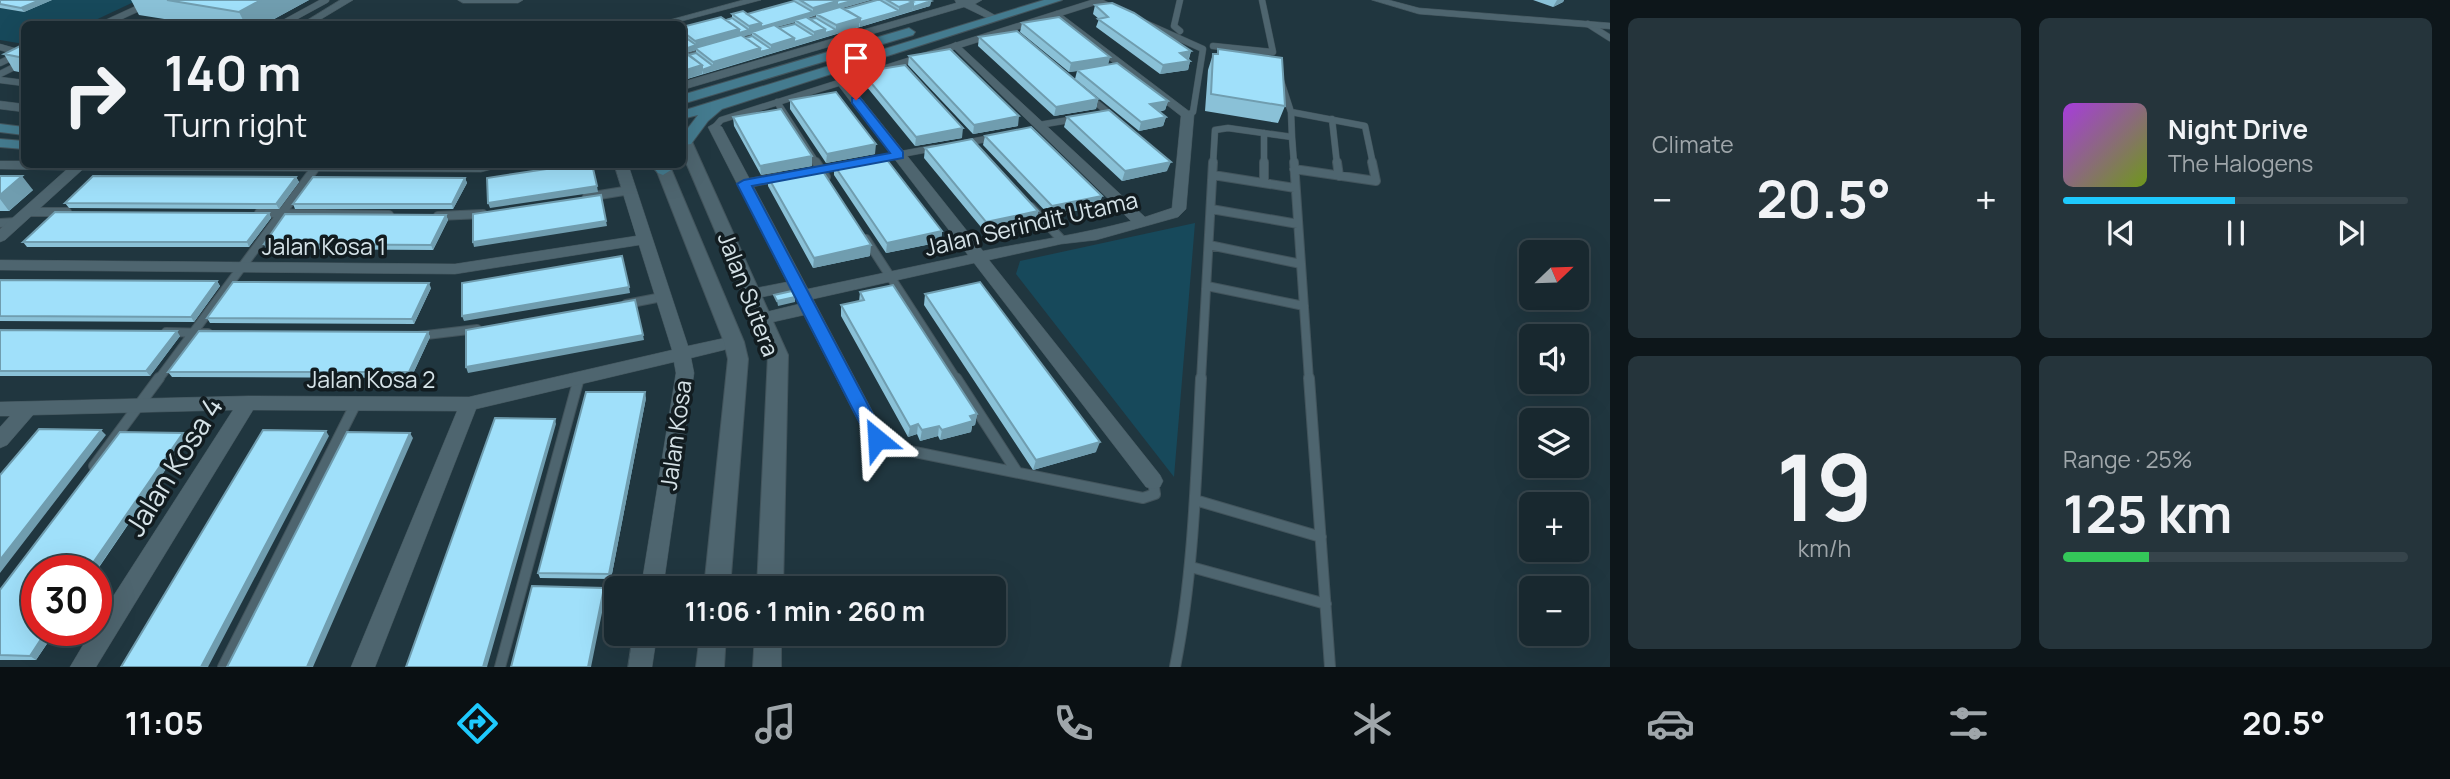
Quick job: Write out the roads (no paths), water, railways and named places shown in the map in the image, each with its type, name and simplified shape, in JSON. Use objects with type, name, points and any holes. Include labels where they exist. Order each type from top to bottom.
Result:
[{"type":"main road","points":[[686,99],[978,5],[1015,0]]},
{"type":"main road","points":[[686,114],[722,106],[995,19],[1056,7]]},
{"type":"main road","points":[[686,136],[703,118],[722,106]]},
{"type":"main road","points":[[0,128],[21,131]]},
{"type":"main road","points":[[0,143],[21,145]]},
{"type":"street","points":[[311,21],[348,0]]},
{"type":"street","points":[[463,0],[518,0]]},
{"type":"street","points":[[672,21],[756,0]]},
{"type":"street","points":[[1377,0],[1419,11],[1610,26]]},
{"type":"street","points":[[686,84],[961,2],[978,5],[995,19]]},
{"type":"street","points":[[1056,7],[1122,69],[1188,117]]},
{"type":"street","points":[[956,46],[1037,128],[1140,222]]},
{"type":"street","points":[[842,82],[1153,481]]},
{"type":"street","points":[[0,105],[21,108]]},
{"type":"street","name":"Jalan Serindit Utama","points":[[802,296],[890,276],[926,271],[1061,239],[1096,235],[1173,214],[1178,209],[1176,170],[1188,117]]},
{"type":"street","points":[[715,127],[877,439]]},
{"type":"street","name":"Jalan Sutera","points":[[686,143],[778,355],[770,576]]},
{"type":"street","points":[[1,166],[21,166]]},
{"type":"street","points":[[0,237],[14,219],[76,168]]},
{"type":"street","name":"Jalan Kosa","points":[[622,168],[662,297],[683,354],[685,373],[654,576]]},
{"type":"street","name":"Jalan Sutera","points":[[662,168],[734,342],[738,359],[719,576]]},
{"type":"street","name":"Jalan Kosa 1","points":[[0,265],[455,269],[646,239]]},
{"type":"street","points":[[752,294],[802,296]]},
{"type":"street","points":[[764,318],[802,296]]},
{"type":"street","name":"Jalan Kosa 2","points":[[0,409],[248,403],[469,404],[734,342]]},
{"type":"street","name":"Jalan Kosa 4","points":[[82,667],[248,403]]},
{"type":"street","points":[[363,667],[469,404]]},
{"type":"street","points":[[0,440],[28,408]]},
{"type":"street","points":[[640,667],[643,646]]},
{"type":"street","points":[[710,667],[712,646]]},
{"type":"street","points":[[767,667],[768,646]]},
{"type":"lane","points":[[111,21],[156,0]]},
{"type":"lane","points":[[288,21],[326,0]]},
{"type":"lane","points":[[686,53],[874,0]]},
{"type":"lane","points":[[1180,0],[1173,22],[1180,31]]},
{"type":"lane","points":[[1262,0],[1277,64]]},
{"type":"lane","points":[[715,127],[721,120],[1009,29],[1056,7],[1098,1],[1121,12]]},
{"type":"lane","points":[[1133,17],[1203,49],[1193,112],[1188,117]]},
{"type":"lane","points":[[1588,24],[1610,38]]},
{"type":"lane","points":[[1009,29],[1019,37]]},
{"type":"lane","points":[[1213,46],[1273,52]]},
{"type":"lane","points":[[0,47],[21,53],[0,63]]},
{"type":"lane","points":[[901,63],[909,73]]},
{"type":"lane","points":[[0,74],[21,64]]},
{"type":"lane","points":[[1280,76],[1290,112],[1330,667]]},
{"type":"lane","points":[[0,79],[21,82]]},
{"type":"lane","points":[[1077,87],[1118,121]]},
{"type":"lane","points":[[778,102],[835,191]]},
{"type":"lane","points":[[1290,112],[1365,126],[1377,178],[1376,181],[1370,181],[1294,169]]},
{"type":"lane","points":[[1094,115],[1108,113]]},
{"type":"lane","points":[[1037,128],[1080,118]]},
{"type":"lane","points":[[1332,119],[1339,177]]},
{"type":"lane","points":[[1175,667],[1187,608],[1191,567],[1215,130],[1228,128],[1292,137]]},
{"type":"lane","points":[[963,132],[981,151]]},
{"type":"lane","points":[[1264,133],[1264,183]]},
{"type":"lane","points":[[960,144],[1007,135]]},
{"type":"lane","points":[[860,162],[947,146]]},
{"type":"lane","points":[[808,172],[834,167]]},
{"type":"lane","points":[[90,472],[315,168]]},
{"type":"lane","points":[[1213,175],[1296,188]]},
{"type":"lane","points":[[744,184],[782,177]]},
{"type":"lane","points":[[577,199],[630,190]]},
{"type":"lane","points":[[1025,200],[1061,239]]},
{"type":"lane","points":[[1211,209],[1298,224]]},
{"type":"lane","points":[[14,219],[81,212]]},
{"type":"lane","points":[[429,215],[470,216],[497,212]]},
{"type":"lane","points":[[255,213],[402,215]]},
{"type":"lane","points":[[862,233],[1017,472]]},
{"type":"lane","points":[[1209,245],[1301,264]]},
{"type":"lane","points":[[1207,286],[1304,306]]},
{"type":"lane","points":[[614,306],[662,297]]},
{"type":"lane","points":[[405,336],[431,336],[484,328]]},
{"type":"lane","points":[[151,332],[219,333]]},
{"type":"lane","points":[[500,667],[579,378]]},
{"type":"lane","points":[[223,667],[356,403]]},
{"type":"lane","points":[[877,439],[879,444],[885,446],[1143,498],[1155,494],[1153,481]]},
{"type":"lane","points":[[1195,500],[1321,537]]},
{"type":"lane","points":[[1191,567],[1326,604]]}]
